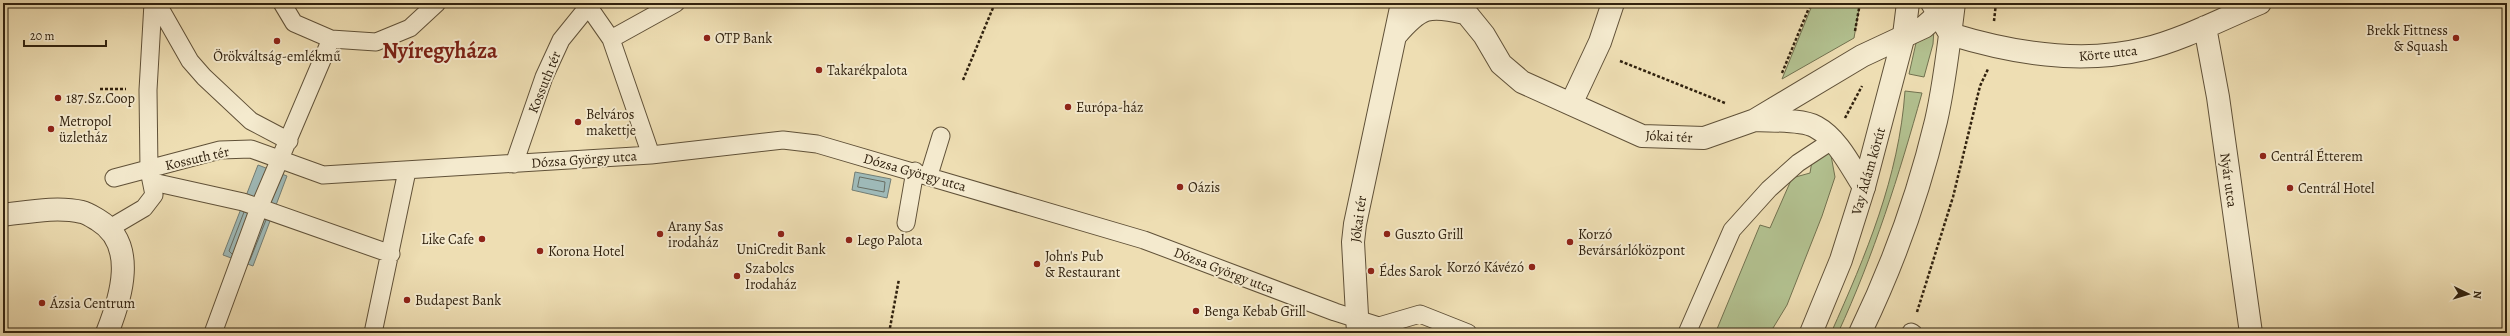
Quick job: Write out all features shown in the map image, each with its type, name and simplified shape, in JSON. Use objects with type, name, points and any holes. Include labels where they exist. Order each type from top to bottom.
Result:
[{"type":"street","name":"Kossuth tér","points":[[153,3],[148,90],[151,176],[220,150],[251,149],[280,161],[323,175],[431,169]]},
{"type":"street","points":[[157,3],[190,61],[204,77],[251,121],[289,141]]},
{"type":"street","points":[[282,3],[294,23],[330,39],[376,42],[410,28],[437,3]]},
{"type":"street","points":[[611,39],[676,3]]},
{"type":"street","name":"Jókai tér","points":[[1358,326],[1353,242],[1355,224],[1402,3]]},
{"type":"street","points":[[1571,104],[1595,52],[1613,3]]},
{"type":"street","name":"Vay Ádám körút","points":[[1811,333],[1841,260],[1864,186],[1904,35],[1908,3]]},
{"type":"street","name":"Körte utca","points":[[1950,34],[1990,46],[2079,58],[2144,49],[2206,26],[2260,3]]},
{"type":"street","name":"Kossuth tér","points":[[514,164],[547,71],[561,40],[588,4],[611,39],[651,155]]},
{"type":"street","points":[[1860,333],[1877,298],[1896,246],[1936,121],[1950,34],[1944,5]]},
{"type":"street","name":"Jókai tér","points":[[1461,8],[1484,35],[1501,64],[1522,82],[1642,136],[1704,138],[1755,120],[1862,56],[1924,26],[1944,5]]},
{"type":"street","points":[[1395,36],[1414,14],[1441,7],[1461,8]]},
{"type":"street","name":"Nyár utca","points":[[2206,26],[2218,98],[2251,333]]},
{"type":"street","points":[[213,333],[259,208],[289,141],[330,39]]},
{"type":"street","points":[[1755,120],[1792,122],[1816,126],[1833,140],[1864,186]]},
{"type":"street","points":[[906,223],[922,173],[942,136]]},
{"type":"street","name":"Dózsa György utca","points":[[431,169],[651,155],[783,140],[817,144],[922,173],[1144,240],[1358,326],[1380,330]]},
{"type":"street","points":[[1687,333],[1732,230],[1769,189],[1798,164],[1833,140]]},
{"type":"street","points":[[373,333],[391,254],[407,171]]},
{"type":"street","points":[[110,228],[144,208],[154,195],[151,176]]},
{"type":"street","points":[[114,178],[151,176],[243,202],[391,254]]},
{"type":"street","points":[[3,215],[48,210],[83,212],[110,228],[120,250],[124,270],[116,310],[107,333]]},
{"type":"street","points":[[1380,330],[1420,314],[1468,333]]},
{"type":"path","points":[[963,80],[995,3]]},
{"type":"path","points":[[1779,80],[1811,3]]},
{"type":"path","points":[[1854,38],[1860,3]]},
{"type":"path","points":[[1595,52],[1729,104]]},
{"type":"path","points":[[1912,333],[1953,197],[1980,86]]},
{"type":"path","points":[[889,333],[899,279]]},
{"type":"green space","points":[[1813,3],[1860,3],[1854,38],[1782,79]]},
{"type":"green space","points":[[1934,29],[1933,44],[1924,77],[1909,74],[1916,43]]},
{"type":"green space","points":[[1905,91],[1922,93],[1904,154],[1885,214],[1851,304],[1838,333],[1831,333],[1879,215],[1896,154],[1902,123]]},
{"type":"green space","points":[[1830,150],[1835,177],[1822,216],[1787,305],[1770,333],[1727,333],[1717,329],[1760,225],[1770,228],[1792,178],[1810,173],[1812,161]]},
{"type":"water","points":[[258,165],[287,176],[253,266],[223,255]]},
{"type":"water","points":[[855,172],[891,179],[887,198],[852,190]]},
{"type":"place","name":"OTP Bank","points":[[707,38]]},
{"type":"place","name":"Brekk Fittness & Squash","points":[[2456,38]]},
{"type":"place","name":"Örökváltság-emlékmű","points":[[277,41]]},
{"type":"place","name":"Takarékpalota","points":[[819,70]]},
{"type":"place","name":"187.Sz.Coop","points":[[58,98]]},
{"type":"place","name":"Európa-ház","points":[[1068,107]]},
{"type":"place","name":"Belváros makettje","points":[[578,122]]},
{"type":"place","name":"Metropol üzletház","points":[[51,129]]},
{"type":"place","name":"Centrál Étterem","points":[[2263,156]]},
{"type":"place","name":"Oázis","points":[[1180,187]]},
{"type":"place","name":"Centrál Hotel","points":[[2290,188]]},
{"type":"place","name":"Arany Sas irodaház","points":[[660,234]]},
{"type":"place","name":"UniCredit Bank","points":[[781,234]]},
{"type":"place","name":"Guszto Grill","points":[[1387,234]]},
{"type":"place","name":"Like Cafe","points":[[482,239]]},
{"type":"place","name":"Lego Palota","points":[[849,240]]},
{"type":"place","name":"Korzó Bevársárlóközpont","points":[[1570,242]]},
{"type":"place","name":"Korona Hotel","points":[[540,251]]},
{"type":"place","name":"John's Pub & Restaurant","points":[[1037,264]]},
{"type":"place","name":"Korzó Kávézó","points":[[1532,267]]},
{"type":"place","name":"Édes Sarok","points":[[1371,271]]},
{"type":"place","name":"Szabolcs Irodaház","points":[[737,276]]},
{"type":"place","name":"Budapest Bank","points":[[407,300]]},
{"type":"place","name":"Ázsia Centrum","points":[[42,303]]},
{"type":"place","name":"Benga Kebab Grill","points":[[1196,311]]},
{"type":"district","name":"Nyíregyháza","points":[[440,50]]}]
